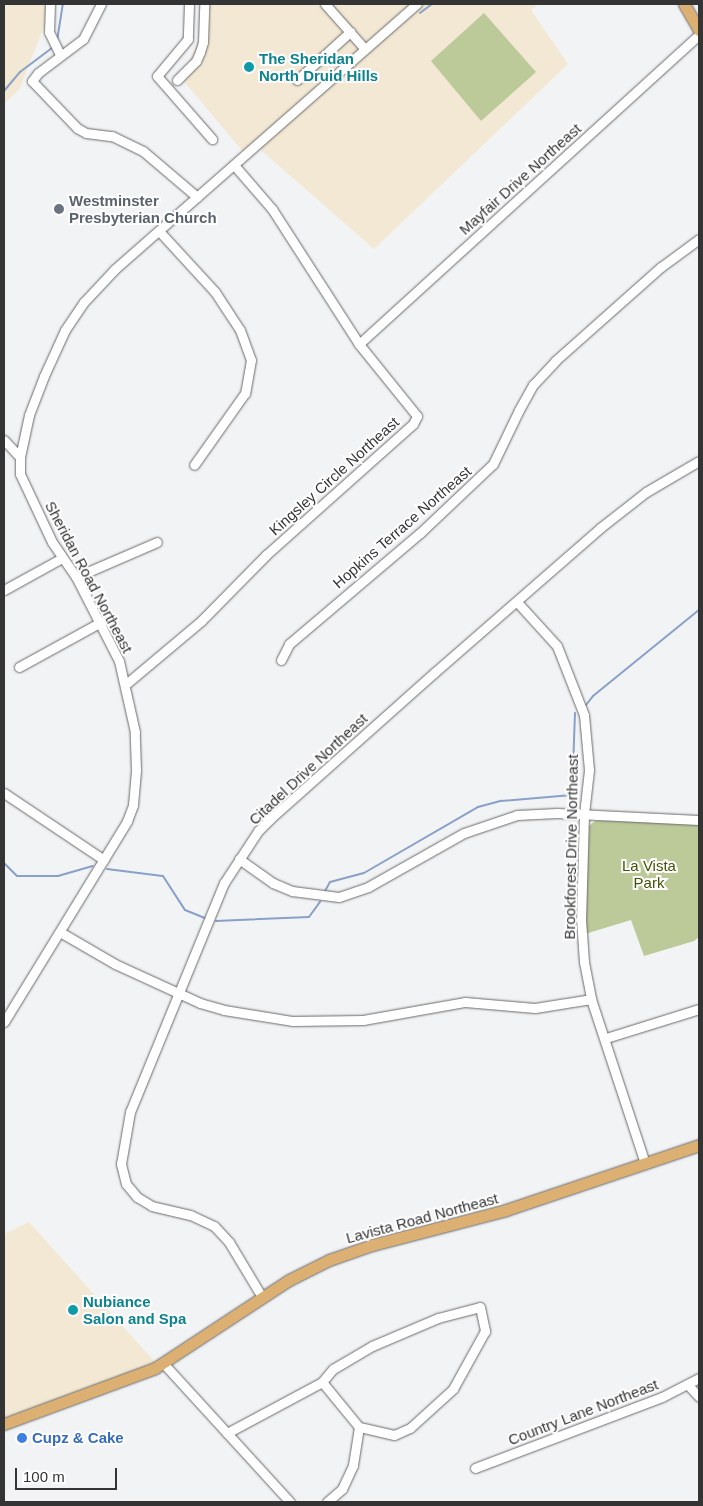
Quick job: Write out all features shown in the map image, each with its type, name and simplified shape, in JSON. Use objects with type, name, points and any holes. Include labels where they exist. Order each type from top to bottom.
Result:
[{"type":"main road","points":[[684,4],[699,30]]},
{"type":"main road","name":"Lavista Road Northeast","points":[[4,1424],[116,1384],[163,1363],[262,1297],[308,1270],[355,1250],[506,1210],[699,1145]]},
{"type":"street","points":[[50,4],[50,37],[60,55]]},
{"type":"street","points":[[101,4],[89,32],[38,72],[32,81],[77,128],[86,133],[112,136],[143,151],[197,197]]},
{"type":"street","points":[[189,4],[188,39],[157,76],[212,139]]},
{"type":"street","points":[[171,61],[180,77],[196,61],[204,42],[204,4]]},
{"type":"street","points":[[325,4],[365,49]]},
{"type":"street","name":"Sheridan Road Northeast","points":[[4,1022],[104,860],[133,805],[136,770],[135,732],[126,684],[119,661],[101,622],[76,577],[62,558],[20,474],[20,457],[29,415],[65,330],[84,302],[116,269],[417,4]]},
{"type":"street","points":[[297,80],[350,32]]},
{"type":"street","name":"Mayfair Drive Northeast","points":[[359,344],[699,35]]},
{"type":"street","name":"Kingsley Circle Northeast","points":[[126,684],[201,621],[266,555],[413,424],[416,416],[359,344],[272,209],[234,165]]},
{"type":"street","points":[[159,231],[215,292],[240,330],[251,360],[245,393],[194,465]]},
{"type":"street","name":"Hopkins Terrace Northeast","points":[[281,660],[289,644],[420,533],[493,464],[523,402],[555,361],[661,267],[699,239]]},
{"type":"street","points":[[4,440],[20,457]]},
{"type":"street","name":"Citadel Drive Northeast","points":[[262,1297],[229,1242],[214,1226],[190,1215],[144,1202],[132,1194],[124,1178],[122,1156],[130,1112],[219,894],[239,859],[270,819],[600,528],[646,492],[699,461]]},
{"type":"street","points":[[76,577],[157,542]]},
{"type":"street","points":[[4,590],[62,558]]},
{"type":"street","name":"Brookforest Drive Northeast","points":[[517,602],[556,646],[583,711],[590,770],[584,814],[581,934],[591,999],[606,1038],[645,1163]]},
{"type":"street","points":[[19,667],[101,622]]},
{"type":"street","points":[[4,793],[104,860]]},
{"type":"street","points":[[239,859],[273,883],[292,891],[339,896],[368,887],[464,834],[498,819],[532,814],[584,814],[699,820]]},
{"type":"street","points":[[60,932],[115,964],[178,993],[224,1010],[293,1021],[363,1020],[465,1002],[536,1008],[591,999]]},
{"type":"street","points":[[606,1038],[699,1009]]},
{"type":"street","points":[[227,1433],[322,1382],[333,1369],[372,1346],[438,1318],[480,1307],[485,1331],[453,1389],[410,1428],[394,1435],[359,1427],[322,1382]]},
{"type":"street","points":[[163,1363],[290,1502]]},
{"type":"street","name":"Country Lane Northeast","points":[[475,1468],[688,1385],[699,1378]]},
{"type":"street","points":[[688,1385],[699,1397]]},
{"type":"street","points":[[327,1502],[342,1489],[354,1465],[359,1427]]},
{"type":"shaded area","points":[[4,4],[53,4],[19,90],[4,104]]},
{"type":"shaded area","points":[[207,4],[539,4],[531,10],[568,64],[374,249],[255,145],[245,154],[182,79],[206,24]]},
{"type":"shaded area","points":[[29,1222],[155,1362],[112,1384],[4,1417],[4,1234]]},
{"type":"green space","points":[[484,13],[536,72],[481,121],[431,61]]},
{"type":"green space","name":"La Vista Park","points":[[629,820],[699,824],[699,937],[694,941],[644,956],[631,920],[585,934],[589,826],[595,821]]},
{"type":"waterway","points":[[57,41],[63,4]]},
{"type":"waterway","points":[[420,13],[432,4]]},
{"type":"waterway","points":[[4,91],[20,72],[52,48]]},
{"type":"waterway","points":[[586,705],[593,696],[699,610]]},
{"type":"waterway","points":[[325,891],[330,882],[364,873],[478,807],[501,801],[572,795],[575,713]]},
{"type":"waterway","points":[[4,863],[17,876],[58,876],[93,866]]},
{"type":"waterway","points":[[107,869],[163,876],[185,910],[205,918]]},
{"type":"waterway","points":[[216,921],[309,917],[320,902]]},
{"type":"place","name":"The Sheridan North Druid Hills","points":[[249,67]]},
{"type":"place","name":"Westminster Presbyterian Church","points":[[59,209]]},
{"type":"place","name":"Nubiance Salon and Spa","points":[[73,1310]]},
{"type":"place","name":"Cupz & Cake","points":[[22,1438]]}]
